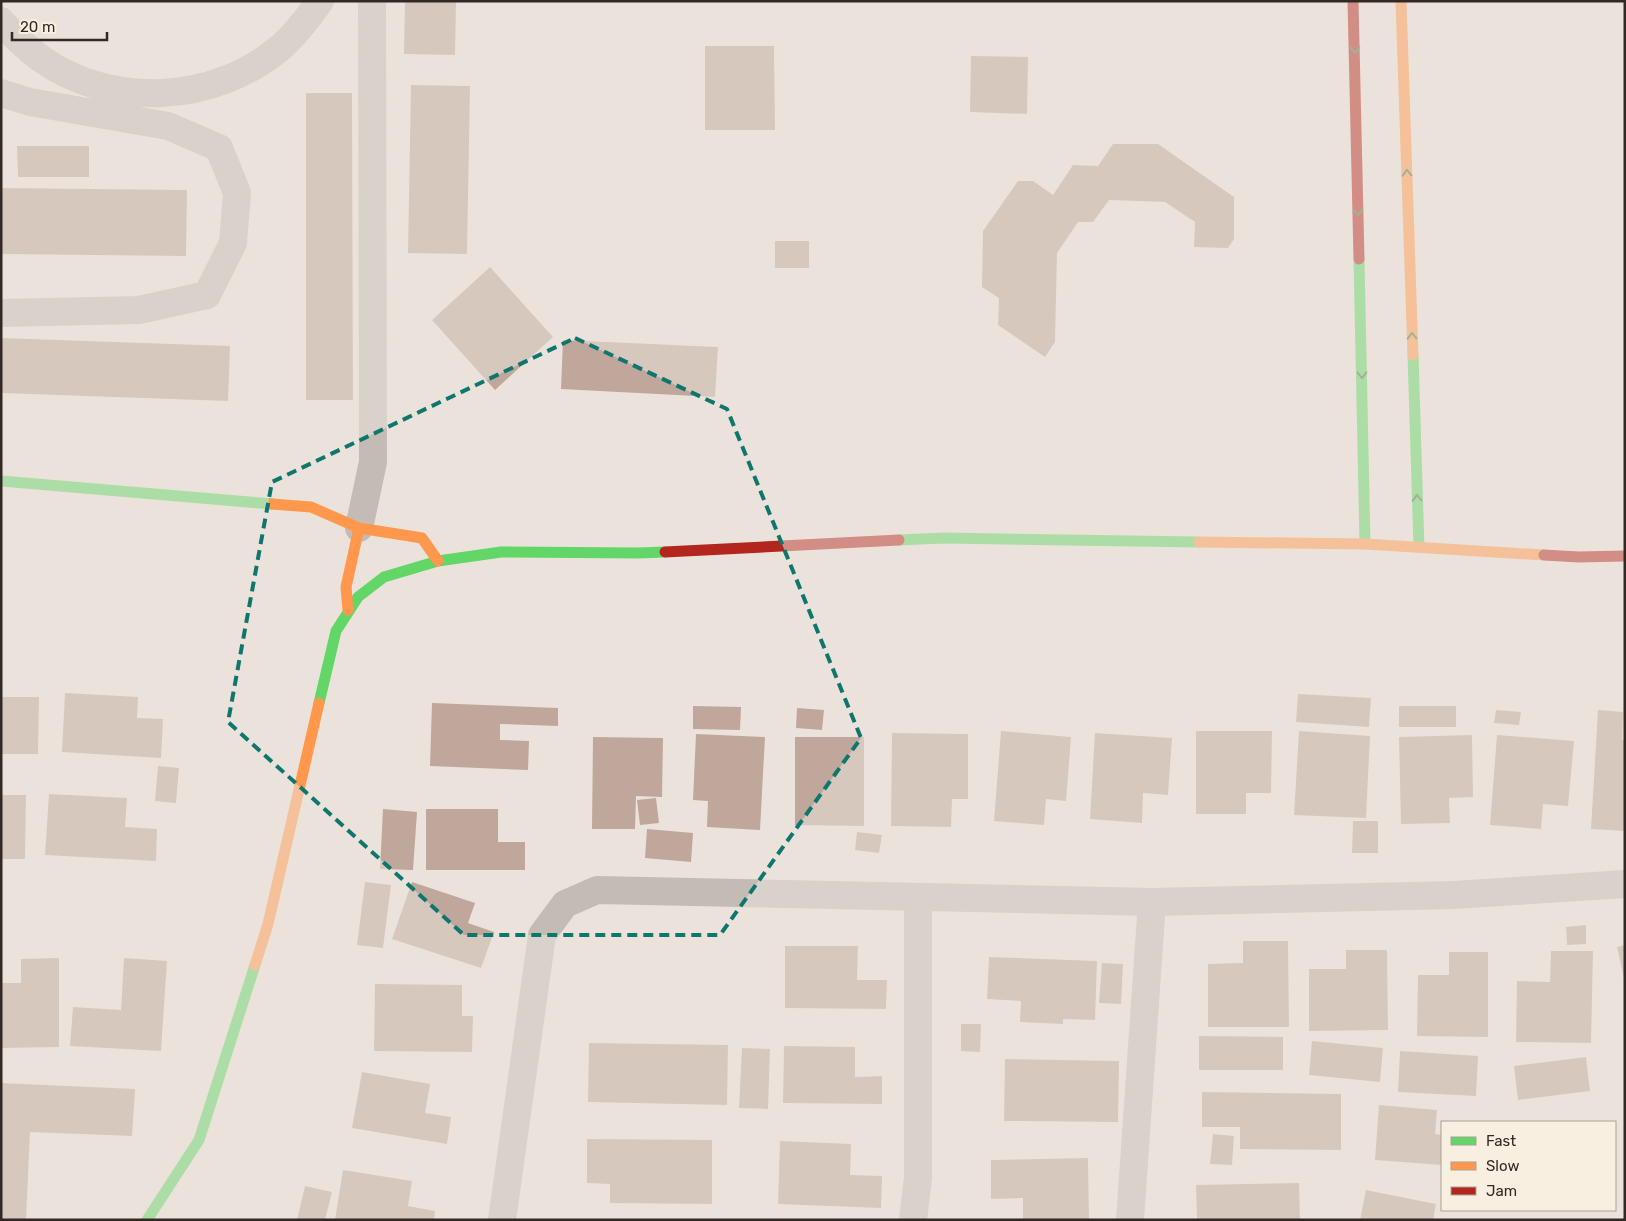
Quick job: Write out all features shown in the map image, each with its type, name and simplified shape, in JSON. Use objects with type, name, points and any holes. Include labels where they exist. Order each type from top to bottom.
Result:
[{"type":"street","points":[[1,40],[40,58],[68,74],[106,88],[162,94],[195,90],[225,81],[255,66],[281,47],[304,24],[320,1]]},
{"type":"street","points":[[348,610],[346,587],[373,462],[372,1]]},
{"type":"street","points":[[1353,1],[1365,544]]},
{"type":"street","points":[[1401,1],[1418,547]]},
{"type":"street","points":[[1,21],[15,38],[40,58]]},
{"type":"street","points":[[1,93],[30,102],[168,126],[219,148],[237,193],[233,243],[207,295],[140,310],[1,313]]},
{"type":"street","points":[[1,481],[311,507],[359,528],[422,538],[438,560]]},
{"type":"street","points":[[147,1220],[199,1140],[268,924],[336,631],[358,597],[384,577],[438,560],[502,552],[638,553],[944,538],[1365,544],[1578,557],[1625,556]]},
{"type":"street","points":[[502,1220],[542,935],[565,904],[597,890],[1152,902],[1454,895],[1625,884]]},
{"type":"street","points":[[913,1220],[918,1178],[918,898]]},
{"type":"street","points":[[1130,1220],[1152,902]]},
{"type":"highlighted area","points":[[575,338],[727,409],[861,738],[720,935],[464,935],[228,722],[272,482]]},
{"type":"building","points":[[405,1],[456,1],[455,55],[404,54]]},
{"type":"building","points":[[705,46],[774,46],[775,130],[705,130]]},
{"type":"building","points":[[971,56],[1028,57],[1027,114],[970,112]]},
{"type":"building","points":[[411,85],[470,86],[467,254],[408,253]]},
{"type":"building","points":[[306,93],[352,93],[353,400],[306,400]]},
{"type":"building","points":[[1113,144],[1158,144],[1234,197],[1234,239],[1228,248],[1194,247],[1195,222],[1165,202],[1109,200],[1093,222],[1078,222],[1057,253],[1055,342],[1045,357],[998,325],[999,298],[982,287],[983,231],[1018,181],[1033,181],[1053,195],[1073,165],[1098,166]]},
{"type":"building","points":[[17,146],[89,146],[89,177],[18,177]]},
{"type":"building","points":[[1,188],[187,190],[186,256],[1,254]]},
{"type":"building","points":[[775,241],[809,241],[809,268],[775,268]]},
{"type":"building","points":[[490,267],[553,337],[495,390],[432,320]]},
{"type":"building","points":[[1,338],[230,346],[228,401],[1,393]]},
{"type":"building","points":[[563,340],[718,347],[715,397],[561,389]]},
{"type":"building","points":[[65,693],[138,697],[137,718],[163,719],[161,758],[62,752]]},
{"type":"building","points":[[1298,694],[1371,698],[1369,727],[1296,722]]},
{"type":"building","points":[[1,697],[39,697],[38,754],[1,754]]},
{"type":"building","points":[[432,703],[558,708],[558,726],[500,724],[500,740],[529,741],[528,770],[430,766]]},
{"type":"building","points":[[693,706],[741,707],[740,730],[693,729]]},
{"type":"building","points":[[1399,706],[1456,706],[1456,727],[1399,727]]},
{"type":"building","points":[[797,708],[824,710],[822,730],[796,728]]},
{"type":"building","points":[[1496,710],[1521,712],[1519,725],[1494,723]]},
{"type":"building","points":[[1598,710],[1623,712],[1622,740],[1625,740],[1625,831],[1591,829]]},
{"type":"building","points":[[1001,731],[1071,737],[1066,801],[1046,799],[1044,825],[994,821]]},
{"type":"building","points":[[1196,731],[1272,731],[1271,793],[1246,793],[1246,814],[1196,814]]},
{"type":"building","points":[[1299,731],[1370,736],[1366,818],[1294,815]]},
{"type":"building","points":[[892,733],[968,734],[968,799],[952,799],[951,827],[891,826]]},
{"type":"building","points":[[1095,733],[1172,738],[1168,795],[1143,793],[1142,823],[1090,819]]},
{"type":"building","points":[[696,734],[765,737],[760,830],[707,827],[708,801],[693,800]]},
{"type":"building","points":[[1472,735],[1473,797],[1449,798],[1450,823],[1401,824],[1399,737]]},
{"type":"building","points":[[1497,735],[1574,741],[1568,806],[1543,804],[1541,829],[1490,825]]},
{"type":"building","points":[[593,737],[663,738],[662,797],[636,796],[635,829],[592,829]]},
{"type":"building","points":[[795,737],[864,737],[864,826],[795,825]]},
{"type":"building","points":[[158,766],[179,768],[176,803],[155,801]]},
{"type":"building","points":[[49,794],[127,798],[125,827],[157,829],[156,861],[45,855]]},
{"type":"building","points":[[1,795],[26,795],[25,859],[1,859]]},
{"type":"building","points":[[656,798],[659,823],[640,825],[637,800]]},
{"type":"building","points":[[383,809],[417,812],[413,870],[380,869]]},
{"type":"building","points":[[426,809],[498,809],[498,842],[525,842],[525,870],[426,870]]},
{"type":"building","points":[[1353,821],[1378,821],[1378,853],[1352,853]]},
{"type":"building","points":[[647,829],[693,833],[691,862],[645,858]]},
{"type":"building","points":[[857,832],[882,835],[879,853],[855,850]]},
{"type":"building","points":[[365,882],[391,885],[383,948],[357,945]]},
{"type":"building","points":[[412,882],[475,903],[468,923],[494,932],[481,968],[392,939]]},
{"type":"building","points":[[1586,925],[1586,944],[1567,945],[1566,927]]},
{"type":"building","points":[[1243,941],[1288,941],[1289,1027],[1208,1027],[1208,964],[1243,963]]},
{"type":"building","points":[[1625,945],[1625,978],[1624,978],[1617,947]]},
{"type":"building","points":[[785,946],[858,946],[857,980],[887,980],[886,1009],[785,1008]]},
{"type":"building","points":[[1346,950],[1387,950],[1388,1030],[1309,1031],[1309,969],[1346,969]]},
{"type":"building","points":[[1551,951],[1593,951],[1591,1043],[1516,1042],[1517,981],[1550,982]]},
{"type":"building","points":[[1449,952],[1488,952],[1488,1037],[1417,1036],[1418,975],[1449,975]]},
{"type":"building","points":[[989,957],[1097,961],[1095,1020],[1063,1019],[1063,1024],[1020,1022],[1021,1001],[987,999]]},
{"type":"building","points":[[59,958],[59,1047],[1,1048],[1,983],[21,983],[21,959]]},
{"type":"building","points":[[124,958],[167,961],[161,1051],[70,1046],[73,1007],[121,1010]]},
{"type":"building","points":[[1102,963],[1123,964],[1121,1004],[1099,1003]]},
{"type":"building","points":[[375,984],[462,985],[462,1016],[473,1016],[472,1052],[374,1051]]},
{"type":"building","points":[[961,1024],[981,1024],[980,1052],[961,1051]]},
{"type":"building","points":[[1199,1036],[1283,1037],[1283,1070],[1199,1070]]},
{"type":"building","points":[[1312,1041],[1383,1048],[1380,1082],[1309,1075]]},
{"type":"building","points":[[589,1043],[728,1045],[727,1105],[588,1102]]},
{"type":"building","points":[[784,1046],[855,1047],[855,1077],[882,1076],[882,1104],[783,1103]]},
{"type":"building","points":[[742,1048],[770,1049],[768,1109],[739,1108]]},
{"type":"building","points":[[1400,1051],[1478,1056],[1476,1096],[1398,1092]]},
{"type":"building","points":[[1586,1057],[1590,1091],[1518,1100],[1514,1066]]},
{"type":"building","points":[[1005,1059],[1119,1061],[1118,1122],[1004,1121]]},
{"type":"building","points":[[362,1072],[430,1084],[425,1113],[451,1117],[447,1144],[352,1128]]},
{"type":"building","points":[[1,1083],[135,1089],[132,1136],[30,1132],[26,1220],[1,1220]]},
{"type":"building","points":[[1202,1092],[1341,1094],[1341,1150],[1240,1149],[1240,1127],[1202,1127]]},
{"type":"building","points":[[1379,1105],[1437,1110],[1435,1134],[1441,1135],[1441,1165],[1375,1160]]},
{"type":"building","points":[[1213,1134],[1234,1136],[1232,1165],[1210,1164]]},
{"type":"building","points":[[587,1139],[712,1140],[712,1204],[610,1203],[610,1184],[587,1183]]},
{"type":"building","points":[[780,1141],[851,1144],[850,1175],[882,1176],[881,1208],[778,1204]]},
{"type":"building","points":[[1088,1158],[1089,1220],[1023,1220],[1023,1198],[991,1199],[991,1160]]},
{"type":"building","points":[[343,1170],[412,1181],[408,1206],[435,1211],[434,1220],[335,1220]]},
{"type":"building","points":[[1299,1183],[1300,1220],[1197,1220],[1196,1185]]},
{"type":"building","points":[[305,1186],[332,1192],[325,1220],[297,1220]]},
{"type":"building","points":[[1366,1190],[1436,1204],[1433,1220],[1360,1220]]},
{"type":"traffic: fast","points":[[1359,259],[1365,544]]},
{"type":"traffic: fast","points":[[1413,355],[1419,547]]},
{"type":"traffic: fast","points":[[1,481],[272,504]]},
{"type":"traffic: fast","points":[[899,540],[944,538],[1199,542]]},
{"type":"traffic: fast","points":[[319,703],[336,631],[358,597],[384,577],[438,561],[501,552],[665,552]]},
{"type":"traffic: fast","points":[[147,1220],[199,1140],[255,965]]},
{"type":"traffic: slow","points":[[1401,1],[1413,355]]},
{"type":"traffic: slow","points":[[272,504],[311,507],[359,528],[422,538],[438,561]]},
{"type":"traffic: slow","points":[[348,610],[346,587],[359,528]]},
{"type":"traffic: slow","points":[[1199,542],[1365,544],[1544,555]]},
{"type":"traffic: slow","points":[[255,965],[268,924],[319,703]]},
{"type":"traffic: jam","points":[[1353,1],[1359,259]]},
{"type":"traffic: jam","points":[[665,552],[899,540]]},
{"type":"traffic: jam","points":[[1544,555],[1579,557],[1625,556]]}]
